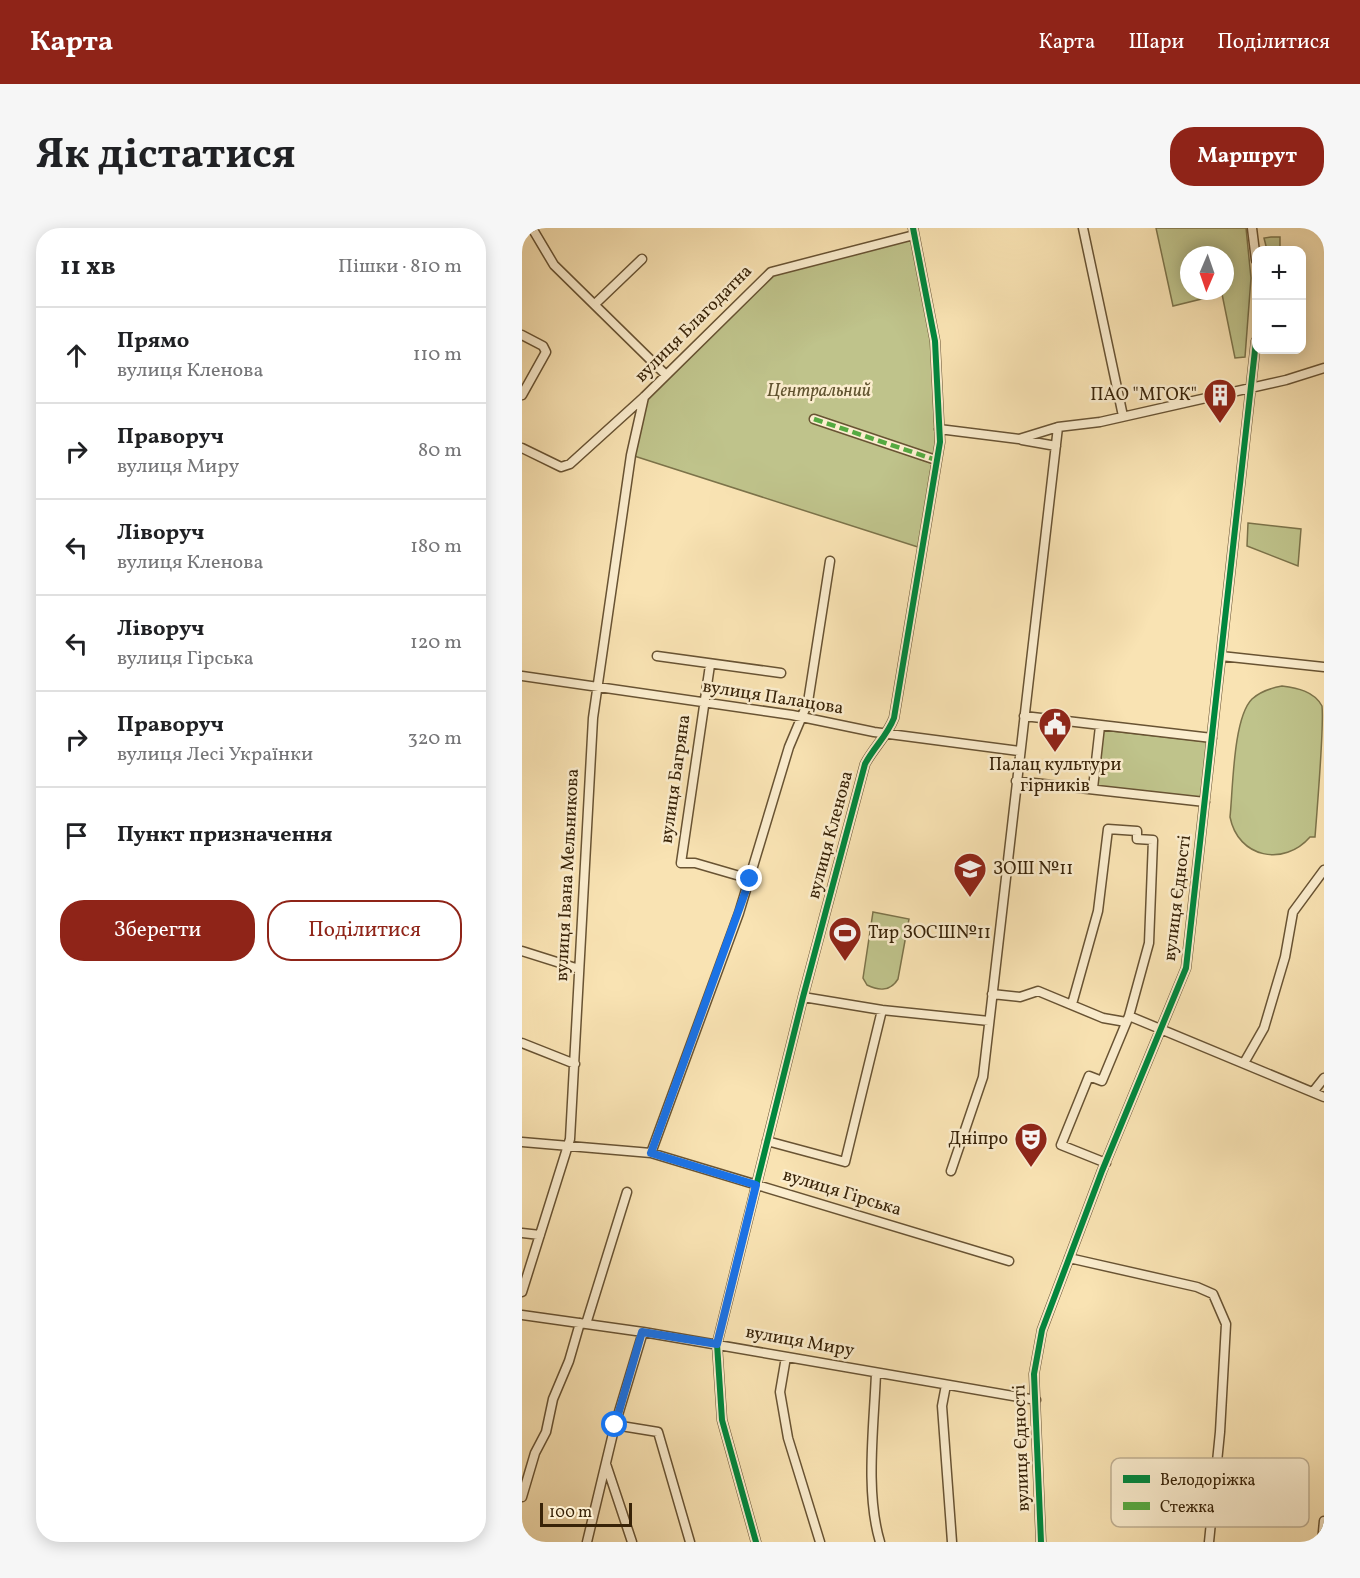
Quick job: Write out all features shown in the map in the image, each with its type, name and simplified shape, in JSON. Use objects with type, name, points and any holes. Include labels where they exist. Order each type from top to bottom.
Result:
[{"type":"street","points":[[532,228],[554,265],[666,375]]},
{"type":"street","points":[[1083,228],[1124,416]]},
{"type":"street","points":[[1252,228],[1255,246]]},
{"type":"street","name":"вулиця Благодатна","points":[[522,448],[561,467],[570,464],[644,397],[771,272],[914,231]]},
{"type":"street","name":"вулиця Кленова","points":[[756,1542],[722,1420],[717,1344],[803,997],[865,765],[875,745],[888,733],[894,718],[936,460],[939,429],[935,341],[914,231]]},
{"type":"street","points":[[595,304],[642,259]]},
{"type":"street","points":[[522,335],[543,346],[546,352],[522,395]]},
{"type":"street","name":"вулиця Єдності","points":[[1041,1542],[1034,1374],[1042,1330],[1106,1163],[1186,968],[1256,354]]},
{"type":"street","points":[[1018,439],[1058,427],[1124,416],[1286,380],[1324,368]]},
{"type":"street","name":"вулиця Івана Мельникова","points":[[522,1292],[568,1145],[575,1064],[593,718],[631,455],[644,397]]},
{"type":"street","points":[[814,419],[936,460]]},
{"type":"street","points":[[951,1171],[983,1077],[1058,427]]},
{"type":"street","points":[[939,429],[1056,446]]},
{"type":"street","points":[[651,1153],[750,879],[789,747],[803,717],[830,561]]},
{"type":"street","points":[[657,656],[781,672]]},
{"type":"street","points":[[1221,656],[1324,667]]},
{"type":"street","name":"вулиця Багряна","points":[[710,664],[681,863],[695,863],[750,879]]},
{"type":"street","name":"вулиця Палацова","points":[[522,675],[803,717],[888,733],[1019,751]]},
{"type":"street","points":[[1023,716],[1212,738]]},
{"type":"street","points":[[1093,788],[1100,726]]},
{"type":"street","points":[[1016,780],[1205,802]]},
{"type":"street","points":[[1072,1004],[1098,911],[1108,829],[1137,831],[1137,839],[1153,840],[1149,943],[1127,1019],[1102,1081],[1089,1076],[1061,1145],[1106,1163]]},
{"type":"street","points":[[1244,1063],[1264,1028],[1285,957],[1293,912],[1324,870]]},
{"type":"street","points":[[522,951],[579,969]]},
{"type":"street","points":[[992,994],[1020,997],[1038,991],[1103,1018],[1127,1019],[1160,1029],[1324,1097]]},
{"type":"street","points":[[803,997],[882,1010],[989,1021]]},
{"type":"street","points":[[767,1141],[845,1162],[882,1010]]},
{"type":"street","points":[[522,1043],[575,1064]]},
{"type":"street","points":[[1313,1092],[1324,1078]]},
{"type":"street","name":"вулиця Гірська","points":[[522,1142],[651,1153],[1010,1261]]},
{"type":"street","points":[[522,1497],[535,1453],[546,1432],[550,1410],[583,1323],[627,1192]]},
{"type":"street","points":[[522,1233],[540,1235]]},
{"type":"street","points":[[1069,1258],[1197,1287],[1213,1294],[1226,1324],[1226,1356],[1217,1458]]},
{"type":"street","name":"вулиця Миру","points":[[522,1315],[717,1344],[1036,1400]]},
{"type":"street","points":[[587,1542],[615,1425],[642,1332]]},
{"type":"street","points":[[786,1357],[780,1392],[788,1438],[820,1542]]},
{"type":"street","points":[[876,1373],[873,1500],[875,1527],[880,1542]]},
{"type":"street","points":[[946,1385],[942,1406],[951,1542]]},
{"type":"street","points":[[615,1425],[658,1432],[690,1542]]},
{"type":"street","points":[[606,1464],[632,1542]]},
{"type":"street","points":[[1322,1542],[1324,1521]]},
{"type":"street","points":[[1209,1542],[1210,1527]]},
{"type":"green space","points":[[1156,228],[1246,228],[1251,278],[1245,357],[1235,358],[1223,300],[1234,300],[1234,246],[1180,246],[1180,300],[1198,300],[1173,306]]},
{"type":"green space","name":"Центральний","points":[[914,235],[935,341],[940,442],[921,548],[631,455],[644,397],[771,272]]},
{"type":"green space","points":[[1280,237],[1280,246],[1266,246],[1264,238]]},
{"type":"green space","points":[[1248,523],[1301,529],[1298,566],[1247,546]]},
{"type":"green space","points":[[1282,686],[1305,691],[1319,701],[1322,706],[1322,731],[1315,837],[1310,837],[1288,852],[1275,855],[1263,854],[1242,842],[1230,817],[1237,737],[1246,708],[1259,694]]},
{"type":"green space","points":[[1103,730],[1209,742],[1202,799],[1096,786]]},
{"type":"green space","points":[[873,912],[909,919],[898,979],[892,986],[884,989],[867,985],[863,978]]},
{"type":"marked path","points":[[814,419],[936,460]]},
{"type":"cycle path","points":[[756,1542],[722,1420],[717,1344],[803,997],[865,764],[894,718],[940,442],[935,341],[913,228]]},
{"type":"cycle path","points":[[1041,1542],[1034,1374],[1042,1330],[1102,1171],[1186,968],[1255,354]]},
{"type":"place","name":"ПАО \"МГОК\"","points":[[1220,424]]},
{"type":"place","name":"Палац культури гірників","points":[[1055,753]]},
{"type":"place","name":"ЗОШ №11","points":[[970,898]]},
{"type":"place","name":"Тир ЗОСШ№11","points":[[845,962]]},
{"type":"place","name":"Дніпро","points":[[1031,1168]]},
{"type":"route","points":[[615,1425],[642,1332],[717,1344],[756,1185],[651,1153],[750,879]]}]
